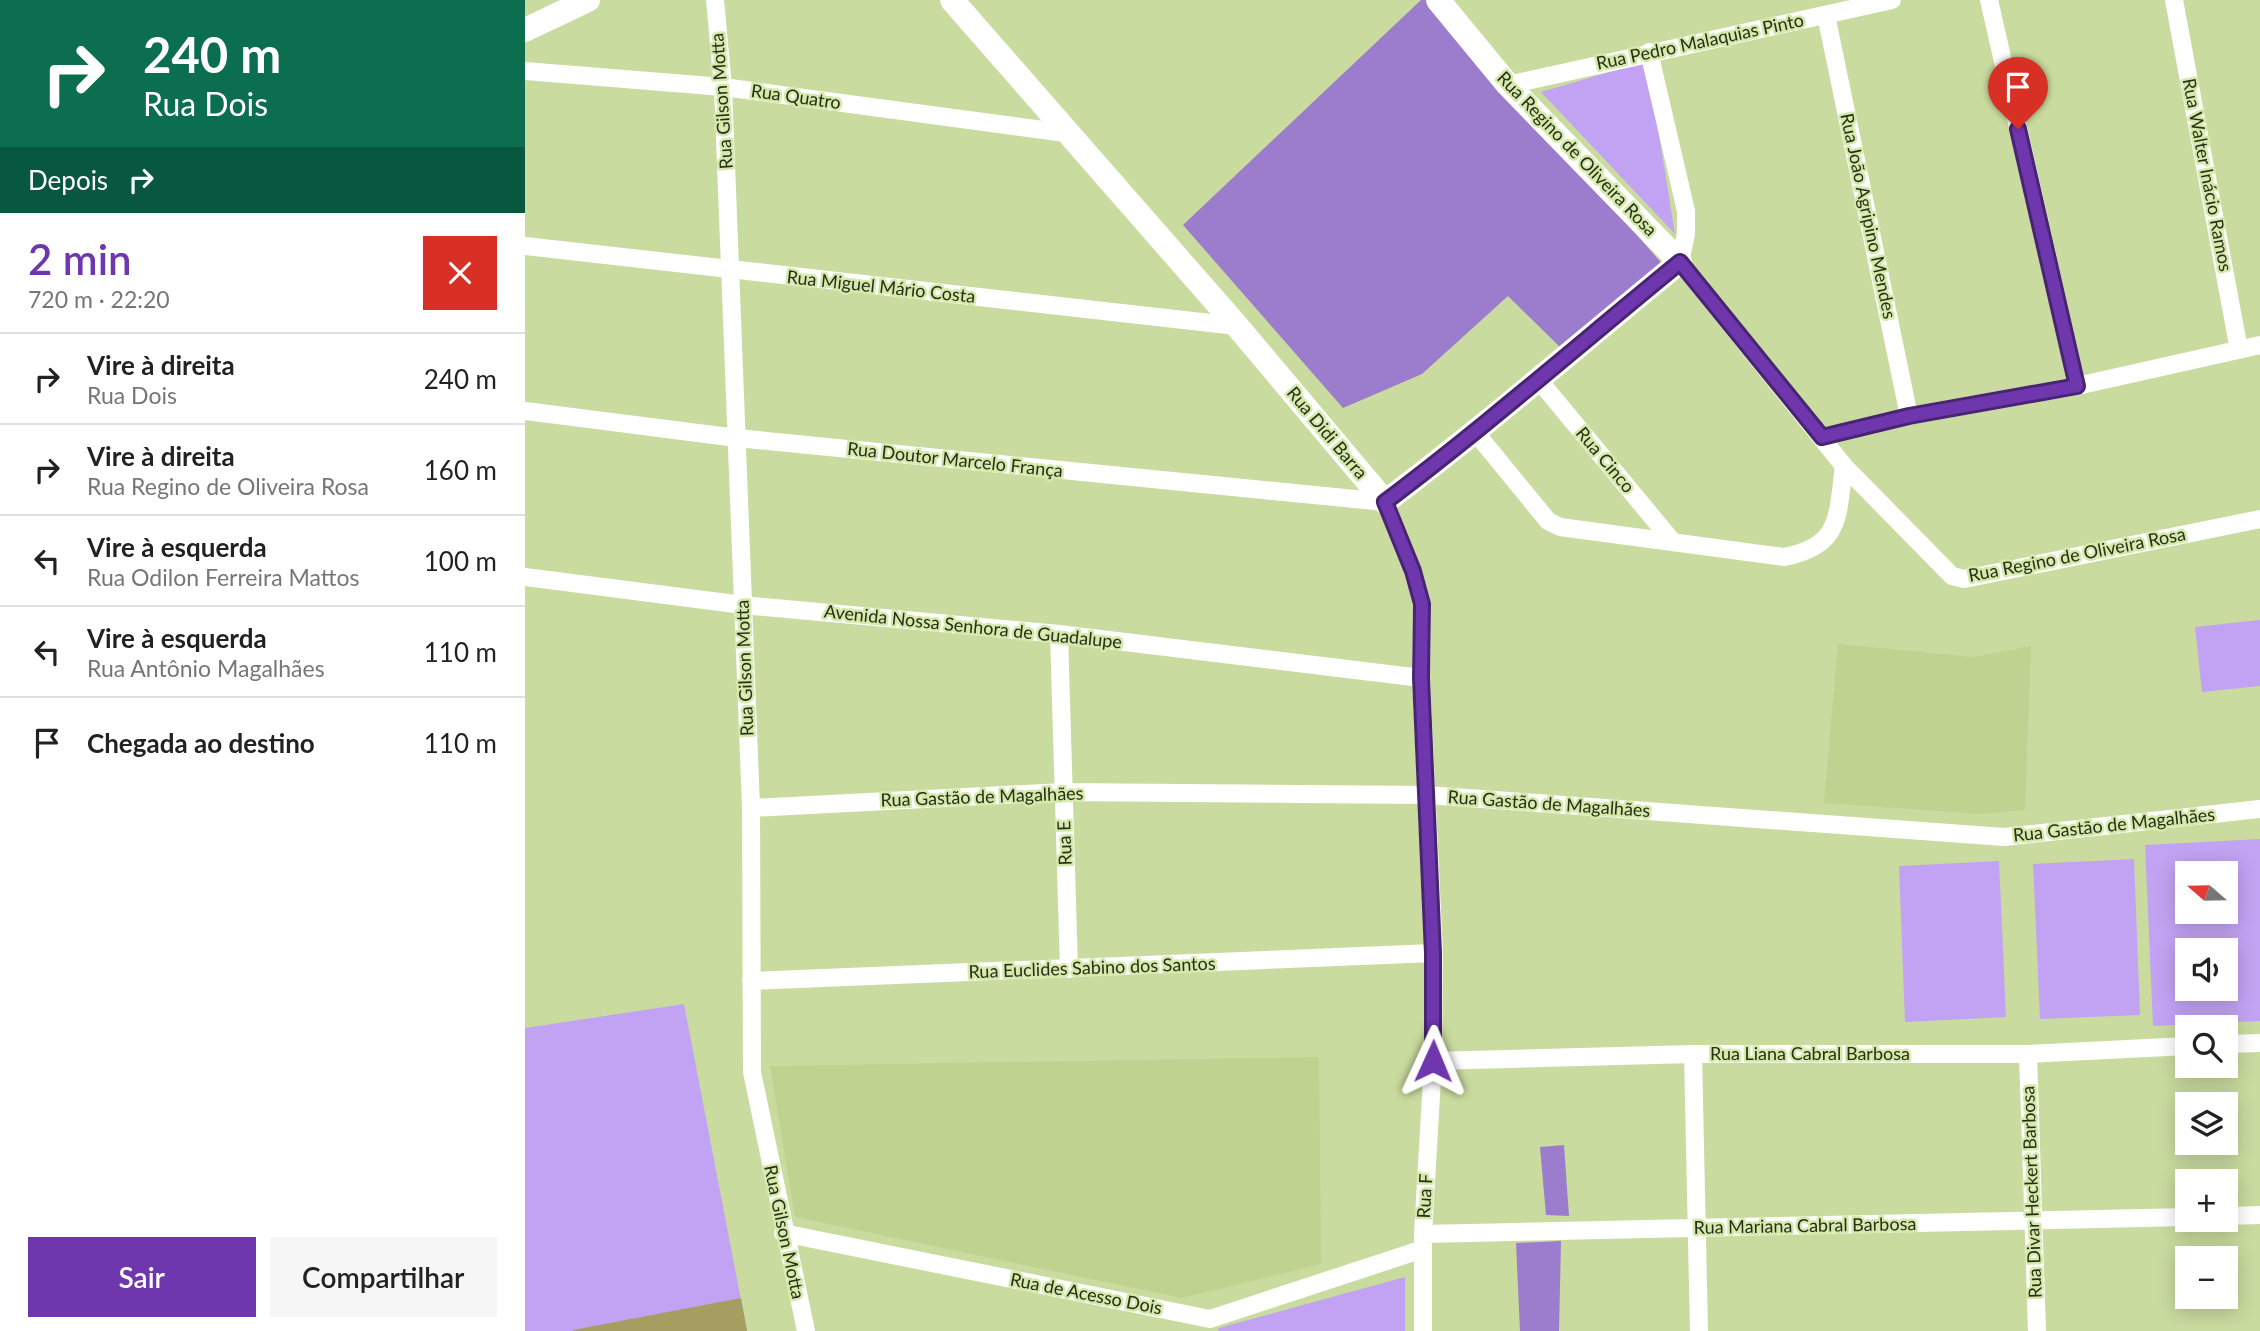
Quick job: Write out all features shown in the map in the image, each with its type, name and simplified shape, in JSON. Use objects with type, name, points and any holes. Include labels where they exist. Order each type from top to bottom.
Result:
[{"type":"street","points":[[525,30],[588,0]]},
{"type":"street","name":"Rua Gilson Motta","points":[[715,0],[723,87],[751,808],[752,1072],[783,1233],[806,1331]]},
{"type":"street","name":"Rua Didi Barra","points":[[952,0],[1237,326],[1385,502],[1413,571],[1422,604],[1421,678],[1433,953],[1433,1061]]},
{"type":"street","name":"Rua Regino de Oliveira Rosa","points":[[1438,0],[1508,85],[1680,262],[1844,466],[1952,576],[1964,579],[2260,519]]},
{"type":"street","name":"Rua Pedro Malaquias Pinto","points":[[1508,85],[1892,0]]},
{"type":"street","points":[[1989,0],[2077,386]]},
{"type":"street","name":"Rua Walter Inácio Ramos","points":[[2174,0],[2239,350]]},
{"type":"street","name":"Rua João Agripino Mendes","points":[[1826,15],[1909,416]]},
{"type":"street","points":[[1385,502],[1476,433],[1537,378],[1680,262],[1686,234],[1686,211],[1649,52]]},
{"type":"street","name":"Rua Quatro","points":[[525,71],[723,87],[1066,133]]},
{"type":"street","name":"Rua Miguel Mário Costa","points":[[525,246],[1237,326]]},
{"type":"street","points":[[1822,437],[1909,416],[2077,386],[2260,345]]},
{"type":"street","name":"Rua Cinco","points":[[1537,378],[1673,542]]},
{"type":"street","name":"Rua Doutor Marcelo França","points":[[525,411],[737,438],[1385,502]]},
{"type":"street","points":[[1476,433],[1548,521],[1560,527],[1784,557],[1808,552],[1835,527],[1844,466]]},
{"type":"street","name":"Avenida Nossa Senhora de Guadalupe","points":[[525,576],[743,606],[1059,634],[1421,678]]},
{"type":"street","name":"Rua E","points":[[1059,634],[1069,969]]},
{"type":"street","name":"Rua Gastão de Magalhães","points":[[751,808],[1064,792],[1427,795],[2004,837],[2260,809]]},
{"type":"street","name":"Rua Euclides Sabino dos Santos","points":[[751,981],[1433,953]]},
{"type":"street","points":[[2238,1044],[2260,1043]]},
{"type":"street","name":"Rua Liana Cabral Barbosa","points":[[1433,1061],[1693,1054],[2028,1054],[2175,1047]]},
{"type":"street","points":[[1693,1054],[1699,1331]]},
{"type":"street","name":"Rua Divar Heckert Barbosa","points":[[2028,1054],[2035,1222],[2036,1331]]},
{"type":"street","name":"Rua F","points":[[1423,1331],[1423,1242],[1433,1061]]},
{"type":"street","points":[[2238,1216],[2260,1215]]},
{"type":"street","name":"Rua Mariana Cabral Barbosa","points":[[1423,1242],[1696,1228],[2175,1217]]},
{"type":"street","name":"Rua de Acesso Dois","points":[[783,1233],[1208,1325],[1423,1242]]},
{"type":"shaded area","points":[[1421,0],[1430,0],[1665,267],[1561,348],[1508,296],[1422,374],[1343,408],[1183,225]]},
{"type":"shaded area","points":[[1647,61],[1675,234],[1541,92]]},
{"type":"shaded area","points":[[2260,620],[2260,686],[2202,692],[2195,627]]},
{"type":"shaded area","points":[[1838,644],[1973,657],[2031,646],[2025,810],[1979,814],[1824,803]]},
{"type":"shaded area","points":[[2260,839],[2260,1021],[2238,1022],[2238,1015],[2175,1015],[2175,1025],[2153,1026],[2145,845]]},
{"type":"shaded area","points":[[2134,859],[2140,1015],[2040,1019],[2033,864]]},
{"type":"shaded area","points":[[1999,861],[2006,1017],[1905,1022],[1899,866]]},
{"type":"shaded area","points":[[684,1004],[747,1331],[525,1331],[525,1028]]},
{"type":"shaded area","points":[[1319,1057],[1321,1264],[1182,1298],[795,1217],[770,1066]]},
{"type":"shaded area","points":[[1564,1145],[1569,1216],[1546,1215],[1540,1147]]},
{"type":"shaded area","points":[[1561,1241],[1559,1331],[1520,1331],[1516,1243]]},
{"type":"shaded area","points":[[1405,1277],[1405,1331],[1218,1331],[1219,1328]]},
{"type":"building","points":[[741,1298],[747,1331],[573,1331],[573,1330]]},
{"type":"route","points":[[1433,1061],[1433,953],[1421,678],[1422,604],[1413,571],[1385,502],[1476,433],[1537,378],[1680,262],[1822,437],[1909,416],[2077,386],[2018,129]]}]
